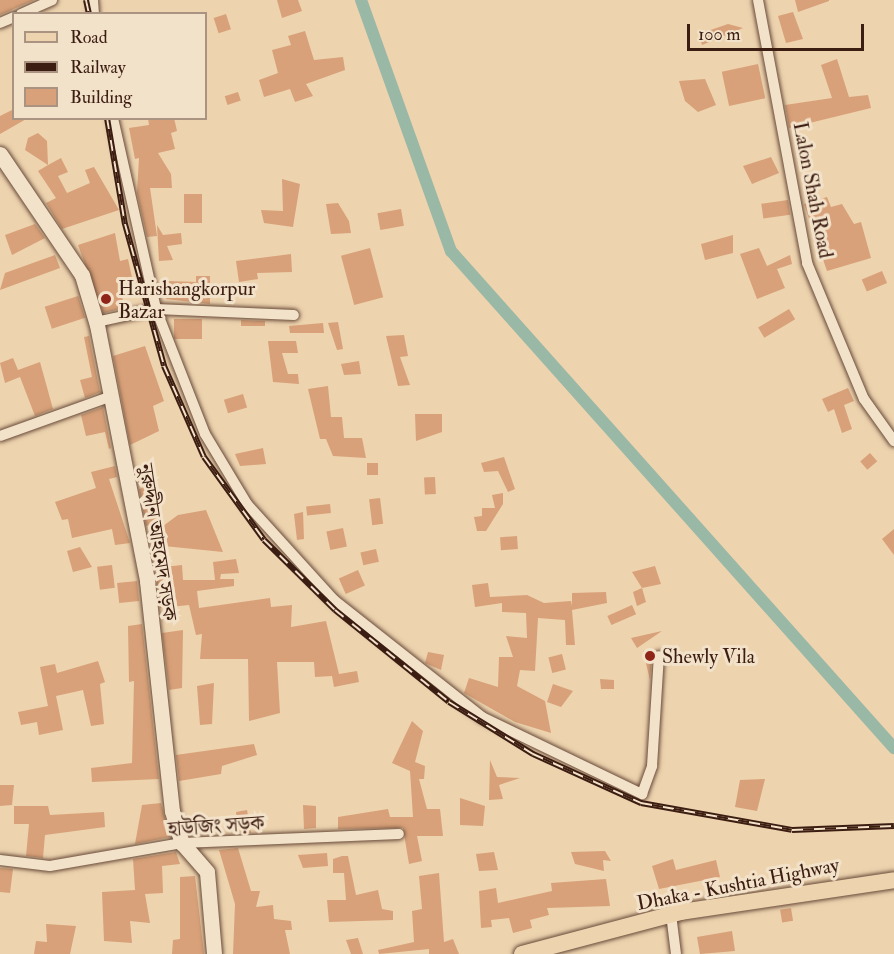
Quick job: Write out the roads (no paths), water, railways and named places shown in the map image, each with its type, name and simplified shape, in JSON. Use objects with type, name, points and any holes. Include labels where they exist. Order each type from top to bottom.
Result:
[{"type":"main road","name":"নুরুদ্দীন আহমেদ সড়ক","points":[[0,154],[82,275],[96,322],[147,581],[172,811],[182,843],[207,872],[214,954]]},
{"type":"main road","name":"Dhaka - Kushtia Highway","points":[[522,954],[671,914],[894,880]]},
{"type":"street","points":[[25,12],[52,0]]},
{"type":"street","name":"Lalon Shah Road","points":[[758,0],[807,263],[864,399],[894,441]]},
{"type":"street","points":[[113,120],[156,309],[213,451],[265,528],[357,622],[464,706],[642,794],[652,766],[659,656]]},
{"type":"street","points":[[96,322],[156,309],[294,315]]},
{"type":"street","points":[[0,436],[112,396]]},
{"type":"street","name":"হাউজিং সড়ক","points":[[0,860],[50,866],[182,843],[399,834]]},
{"type":"street","points":[[671,914],[676,954]]},
{"type":"waterway","points":[[361,0],[451,251],[894,748]]},
{"type":"railway","points":[[86,0],[89,12]]},
{"type":"railway","points":[[107,120],[125,224],[164,366],[204,457],[264,540],[335,610],[449,702],[533,754],[641,803],[792,830],[894,826]]},
{"type":"place","name":"Harishangkorpur Bazar","points":[[106,299]]},
{"type":"place","name":"Shewly Vila","points":[[650,656]]}]
